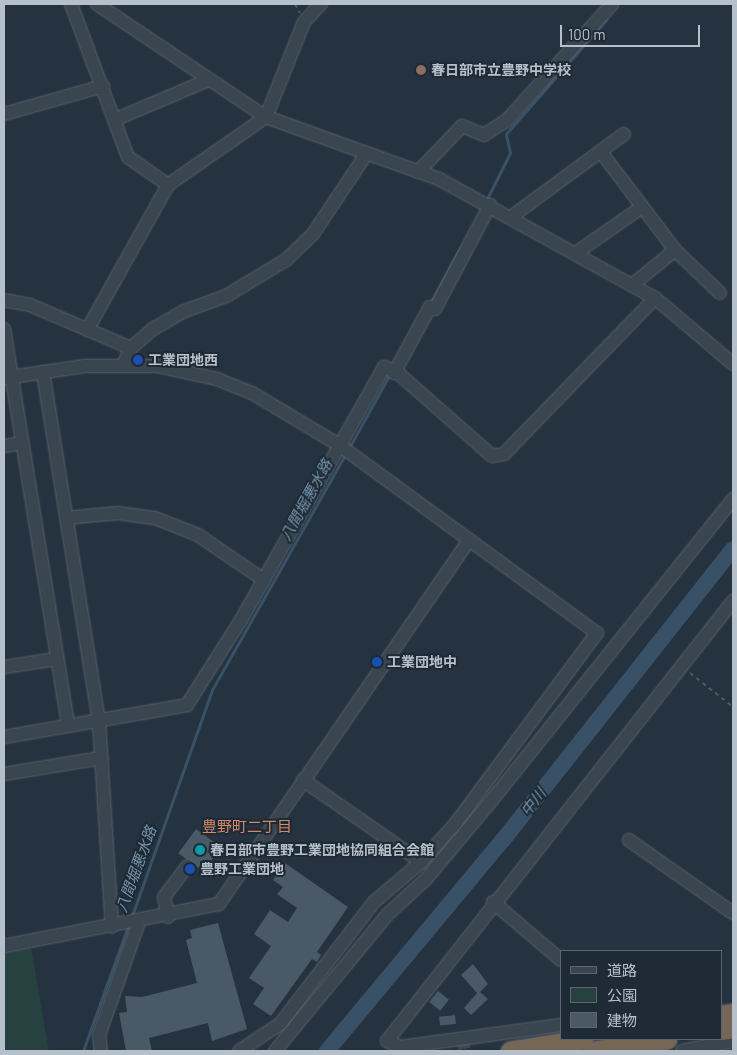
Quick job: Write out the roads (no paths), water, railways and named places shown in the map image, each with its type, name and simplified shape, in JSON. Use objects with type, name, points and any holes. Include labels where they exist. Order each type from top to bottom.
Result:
[{"type":"highway","points":[[722,1038],[733,1028]]},
{"type":"highway","points":[[510,1051],[577,1040]]},
{"type":"highway","points":[[593,1051],[661,1040]]},
{"type":"street","points":[[70,4],[103,86],[128,156],[168,185]]},
{"type":"street","points":[[97,4],[206,81],[266,117],[418,172],[486,203],[576,253],[655,298],[733,364]]},
{"type":"street","points":[[87,330],[168,185],[266,117],[304,22],[321,4]]},
{"type":"street","points":[[418,172],[462,126],[484,135],[507,120],[612,4]]},
{"type":"street","points":[[114,120],[206,81]]},
{"type":"street","points":[[4,114],[103,86]]},
{"type":"street","points":[[511,217],[624,134]]},
{"type":"street","points":[[601,152],[675,250],[720,293]]},
{"type":"street","points":[[123,365],[132,348],[182,312],[226,296],[286,260],[313,234],[367,153]]},
{"type":"street","points":[[4,737],[187,705],[430,307],[435,309],[486,203]]},
{"type":"street","points":[[576,253],[642,206]]},
{"type":"street","points":[[632,285],[675,250]]},
{"type":"street","points":[[392,371],[492,456],[504,454],[655,298]]},
{"type":"street","points":[[4,300],[30,305],[132,348]]},
{"type":"street","points":[[4,329],[8,377],[22,443],[68,726]]},
{"type":"street","points":[[8,377],[123,365],[157,366],[217,380],[285,410],[344,449],[597,633],[456,823],[421,862],[374,902],[280,1024],[239,1051]]},
{"type":"street","points":[[43,372],[99,721],[117,926]]},
{"type":"street","points":[[4,446],[22,443]]},
{"type":"street","points":[[275,1051],[388,914],[426,879],[492,800],[733,499]]},
{"type":"street","points":[[66,518],[118,513],[162,521],[217,546],[264,580]]},
{"type":"street","points":[[4,946],[168,917],[219,904],[469,540]]},
{"type":"street","points":[[560,1025],[400,1047],[388,1041],[493,902],[617,751],[688,653],[733,601]]},
{"type":"street","points":[[4,666],[56,659]]},
{"type":"street","points":[[4,774],[102,758]]},
{"type":"street","points":[[303,780],[421,862]]},
{"type":"street","points":[[629,840],[733,913]]},
{"type":"street","points":[[168,917],[164,896],[187,866]]},
{"type":"street","points":[[493,902],[560,959]]},
{"type":"street","points":[[101,1051],[99,1035],[137,922]]},
{"type":"street","points":[[682,1051],[717,1042],[733,1041]]},
{"type":"waterway","name":"八間堀悪水路","points":[[486,201],[510,153],[506,134],[606,20]]},
{"type":"waterway","name":"八間堀悪水路","points":[[431,302],[460,248]]},
{"type":"waterway","name":"八間堀悪水路","points":[[349,448],[390,374]]},
{"type":"waterway","name":"八間堀悪水路","points":[[132,916],[212,690],[345,455]]},
{"type":"waterway","name":"中川","points":[[327,1051],[503,840],[733,549]]},
{"type":"waterway","name":"八間堀悪水路","points":[[83,1051],[128,926]]},
{"type":"tunnel","points":[[462,1037],[465,1051]]},
{"type":"place","name":"春日部市立豊野中学校","points":[[421,70]]},
{"type":"place","name":"工業団地西","points":[[138,360]]},
{"type":"place","name":"工業団地中","points":[[377,662]]},
{"type":"place","name":"春日部市豊野工業団地協同組合会館","points":[[200,850]]},
{"type":"place","name":"豊野工業団地","points":[[190,869]]},
{"type":"district","name":"豊野町二丁目","points":[[247,827]]}]
